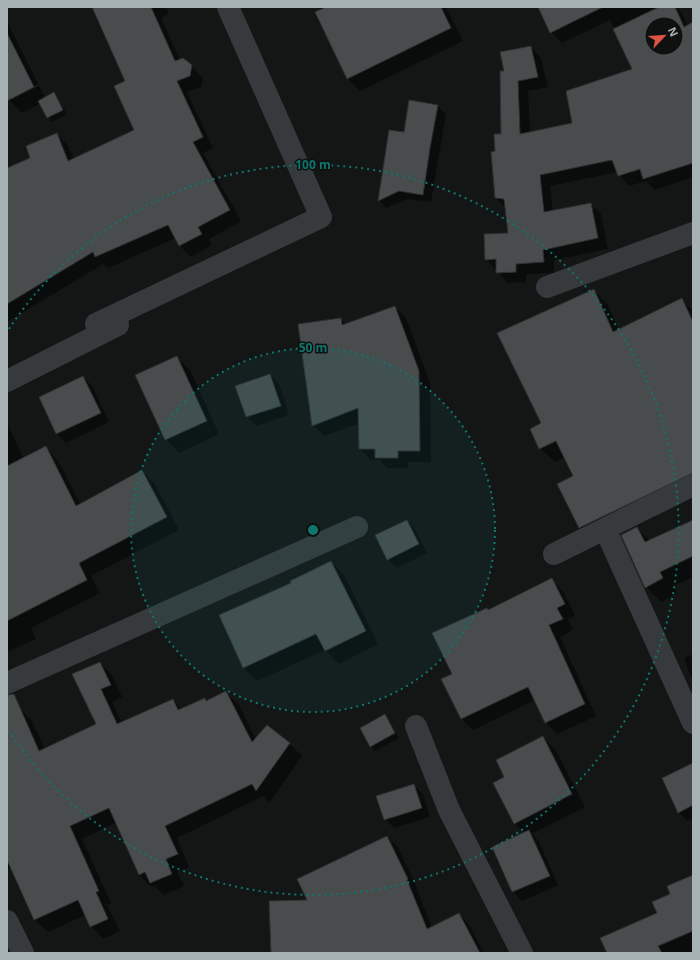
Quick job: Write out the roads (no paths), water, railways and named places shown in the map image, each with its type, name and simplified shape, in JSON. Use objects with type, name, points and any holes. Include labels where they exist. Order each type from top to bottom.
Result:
[{"type":"street","points":[[96,324],[321,216],[228,7]]},
{"type":"street","points":[[547,287],[693,233]]},
{"type":"street","points":[[7,381],[138,315]]},
{"type":"street","points":[[554,554],[693,485]]},
{"type":"street","points":[[7,682],[357,527]]},
{"type":"street","points":[[605,529],[693,723]]},
{"type":"street","points":[[416,726],[449,810],[522,953]]},
{"type":"street","points":[[7,921],[23,953]]}]
